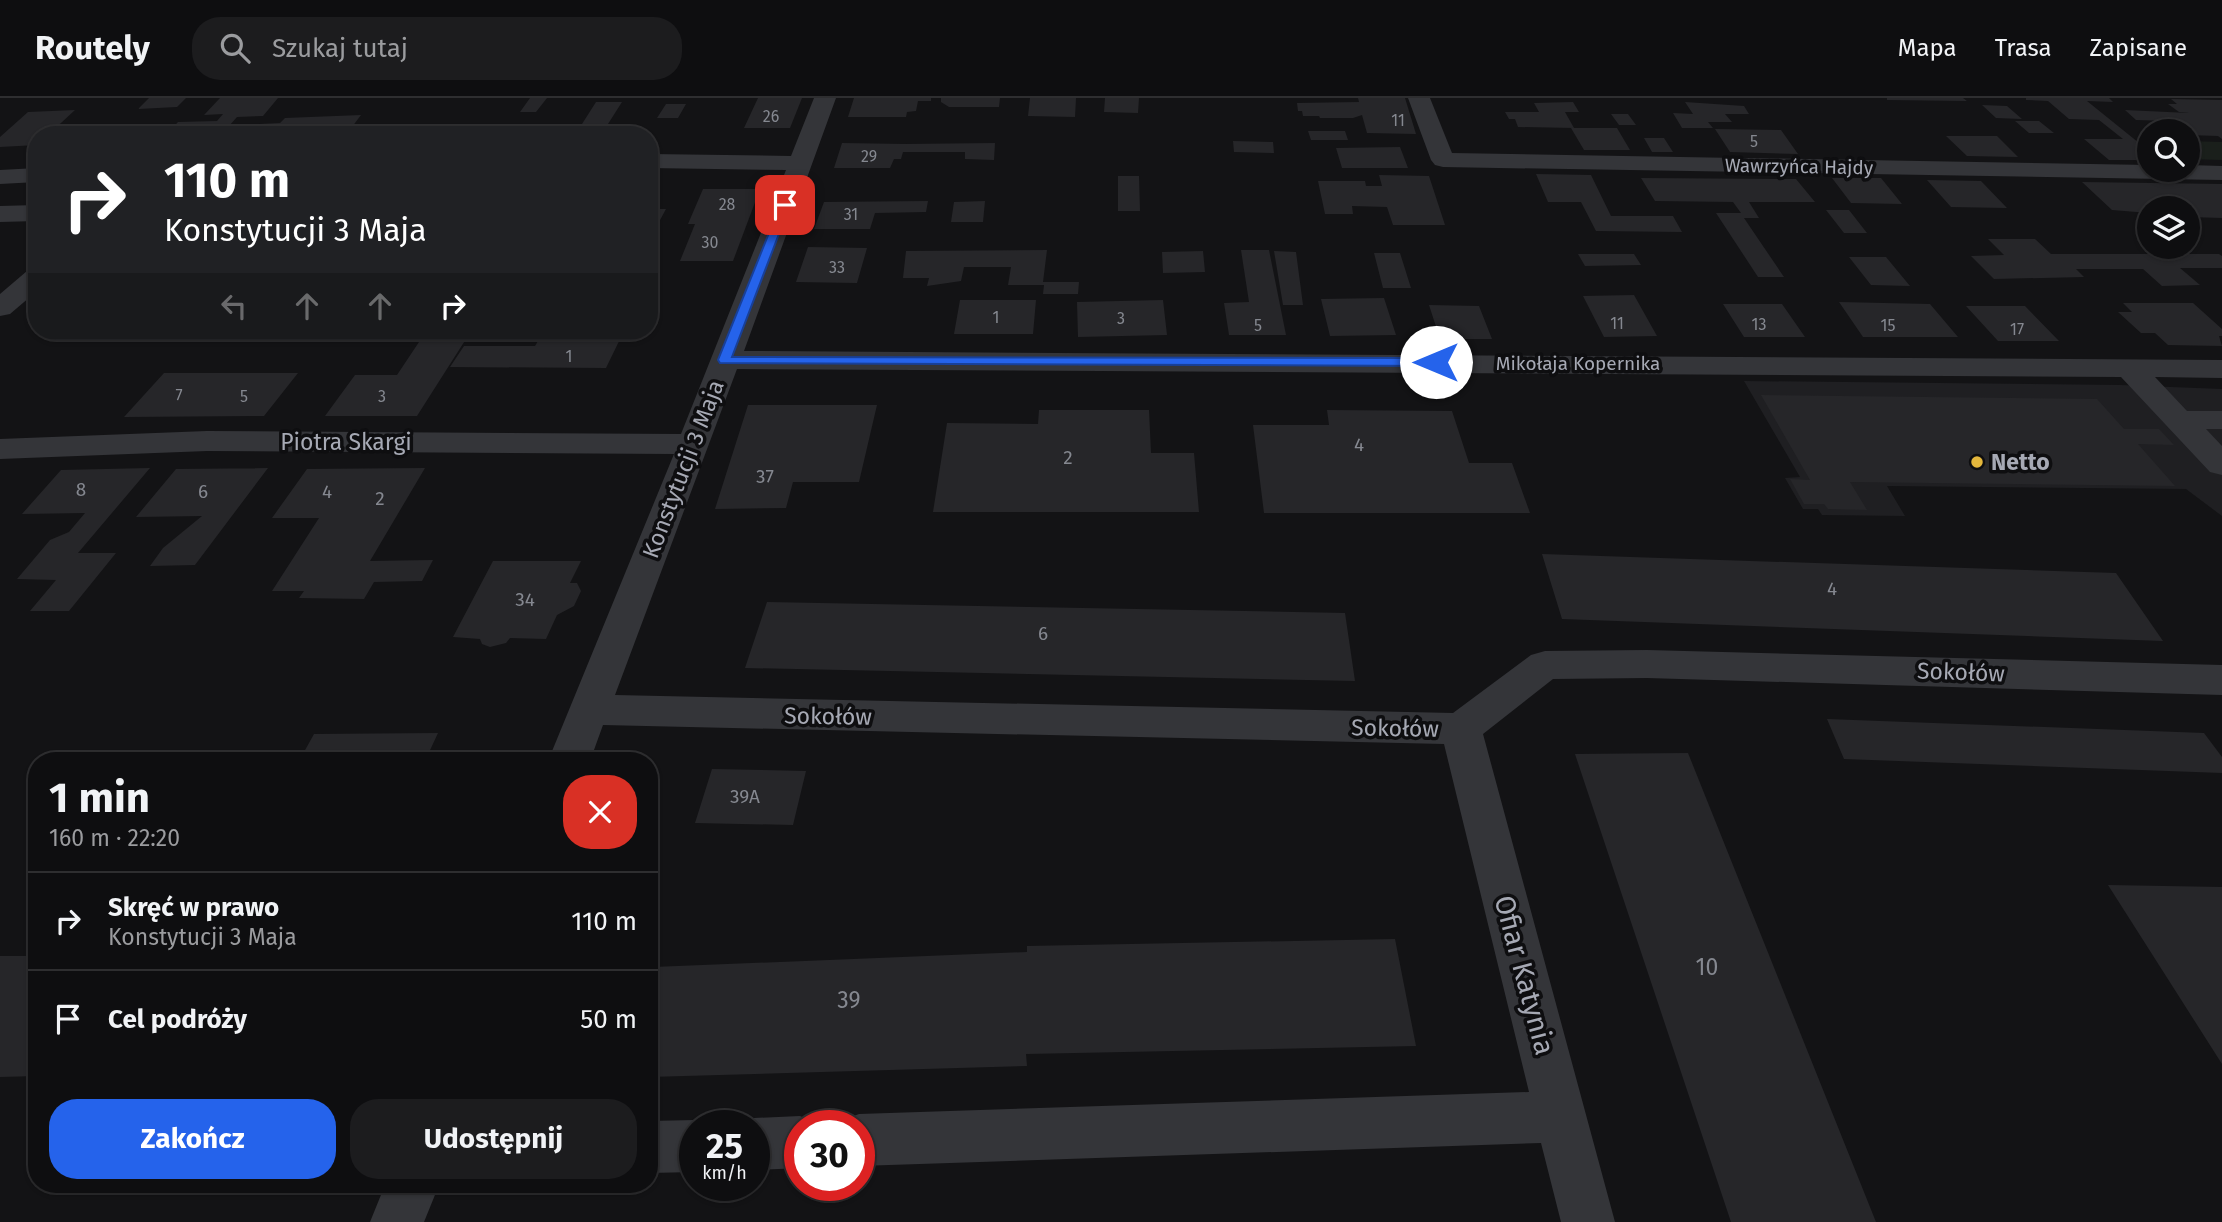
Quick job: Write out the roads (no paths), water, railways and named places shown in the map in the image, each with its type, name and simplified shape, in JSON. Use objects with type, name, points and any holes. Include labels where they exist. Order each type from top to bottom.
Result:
[{"type":"street","name":"Konstytucji 3 Maja","points":[[573,752],[825,98]]},
{"type":"street","name":"Wawrzyńca Hajdy","points":[[1419,98],[1443,160],[2222,173]]},
{"type":"street","points":[[658,161],[800,163]]},
{"type":"street","points":[[0,177],[28,175]]},
{"type":"street","points":[[0,214],[28,213]]},
{"type":"street","points":[[0,308],[28,285]]},
{"type":"street","name":"Mikołaja Kopernika","points":[[724,360],[2222,369]]},
{"type":"street","points":[[2128,368],[2222,465]]},
{"type":"street","points":[[2179,420],[2222,420]]},
{"type":"street","name":"Piotra Skargi","points":[[0,450],[207,441],[692,444]]},
{"type":"street","name":"Sokołów","points":[[589,710],[1461,729],[1545,665],[1674,664],[2216,688]]},
{"type":"street","name":"Ofiar Katynia","points":[[1461,729],[1588,1222]]},
{"type":"street","points":[[875,1139],[1562,1118]]},
{"type":"street","points":[[658,1147],[679,1146]]},
{"type":"street","points":[[397,1222],[409,1193]]},
{"type":"place","name":"Netto","points":[[1977,462]]}]
